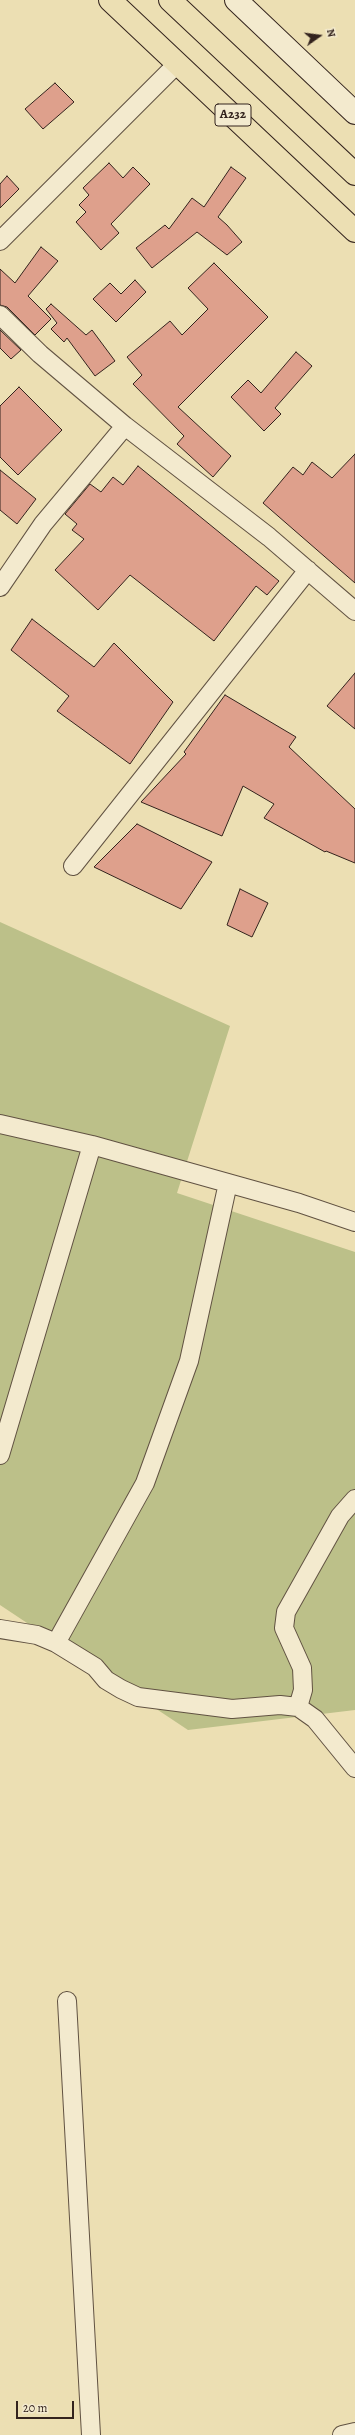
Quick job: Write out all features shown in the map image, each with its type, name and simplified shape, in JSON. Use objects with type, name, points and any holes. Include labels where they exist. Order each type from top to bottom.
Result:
[{"type":"highway","name":"A232","points":[[110,0],[355,231]]},
{"type":"highway","name":"A232","points":[[170,0],[355,174]]},
{"type":"main road","points":[[236,0],[355,113]]},
{"type":"street","points":[[0,241],[178,63]]},
{"type":"street","points":[[0,315],[40,354],[125,426],[269,537],[355,611]]},
{"type":"street","points":[[0,587],[43,524],[125,426]]},
{"type":"street","points":[[73,866],[308,570]]},
{"type":"street","points":[[0,1124],[92,1145],[299,1203],[355,1222]]},
{"type":"street","points":[[0,1455],[92,1145]]},
{"type":"street","points":[[56,1643],[145,1483],[189,1361],[228,1183]]},
{"type":"street","points":[[298,1707],[303,1690],[302,1668],[284,1628],[286,1612],[340,1516],[355,1499]]},
{"type":"street","points":[[0,1629],[37,1635],[56,1643],[95,1667],[106,1680],[138,1697],[232,1709],[280,1705],[298,1707],[319,1724],[355,1768]]},
{"type":"street","points":[[67,2001],[91,2435]]},
{"type":"street","points":[[342,2435],[355,2432]]},
{"type":"green space","points":[[0,922],[230,1026],[177,1193],[355,1252],[355,1710],[188,1730],[0,1605]]},
{"type":"building","points":[[55,83],[74,102],[43,129],[25,109]]},
{"type":"building","points":[[109,163],[123,178],[133,167],[150,184],[111,224],[119,233],[101,250],[76,222],[86,212],[79,205],[89,195],[83,188]]},
{"type":"building","points":[[231,167],[246,178],[218,217],[242,242],[227,255],[197,232],[152,268],[136,248],[165,225],[169,229],[192,198],[204,207]]},
{"type":"building","points":[[7,176],[19,189],[0,208],[0,184]]},
{"type":"building","points":[[41,247],[58,261],[28,296],[51,319],[35,335],[7,307],[0,305],[0,269],[15,283]]},
{"type":"building","points":[[214,263],[268,317],[178,407],[231,456],[213,477],[177,444],[184,436],[133,384],[142,375],[127,357],[170,321],[182,335],[208,309],[188,288]]},
{"type":"building","points":[[135,280],[146,292],[116,322],[93,299],[110,283],[121,294]]},
{"type":"building","points":[[51,304],[86,335],[92,330],[115,361],[95,376],[67,338],[64,342],[51,329],[57,323],[46,309]]},
{"type":"building","points":[[0,330],[21,350],[11,359],[0,348]]},
{"type":"building","points":[[296,352],[312,366],[275,408],[281,414],[264,431],[231,397],[248,380],[261,393]]},
{"type":"building","points":[[19,387],[62,430],[18,475],[0,457],[0,406]]},
{"type":"building","points":[[355,454],[355,583],[263,503],[293,467],[303,475],[312,462],[332,478]]},
{"type":"building","points":[[138,466],[279,581],[267,595],[256,586],[214,641],[130,575],[98,610],[55,570],[84,539],[72,530],[77,524],[65,514],[90,484],[101,492],[113,477],[123,485]]},
{"type":"building","points":[[0,470],[36,499],[17,524],[0,510]]},
{"type":"building","points":[[32,619],[94,667],[114,643],[173,702],[130,764],[57,711],[69,696],[11,650]]},
{"type":"building","points":[[355,673],[355,729],[327,706]]},
{"type":"building","points":[[225,695],[296,737],[289,747],[355,809],[355,863],[326,851],[325,852],[264,818],[274,804],[243,786],[222,836],[141,802],[186,754],[184,752]]},
{"type":"building","points":[[137,824],[212,862],[181,909],[94,867]]},
{"type":"building","points":[[240,889],[268,903],[252,937],[227,925]]}]
